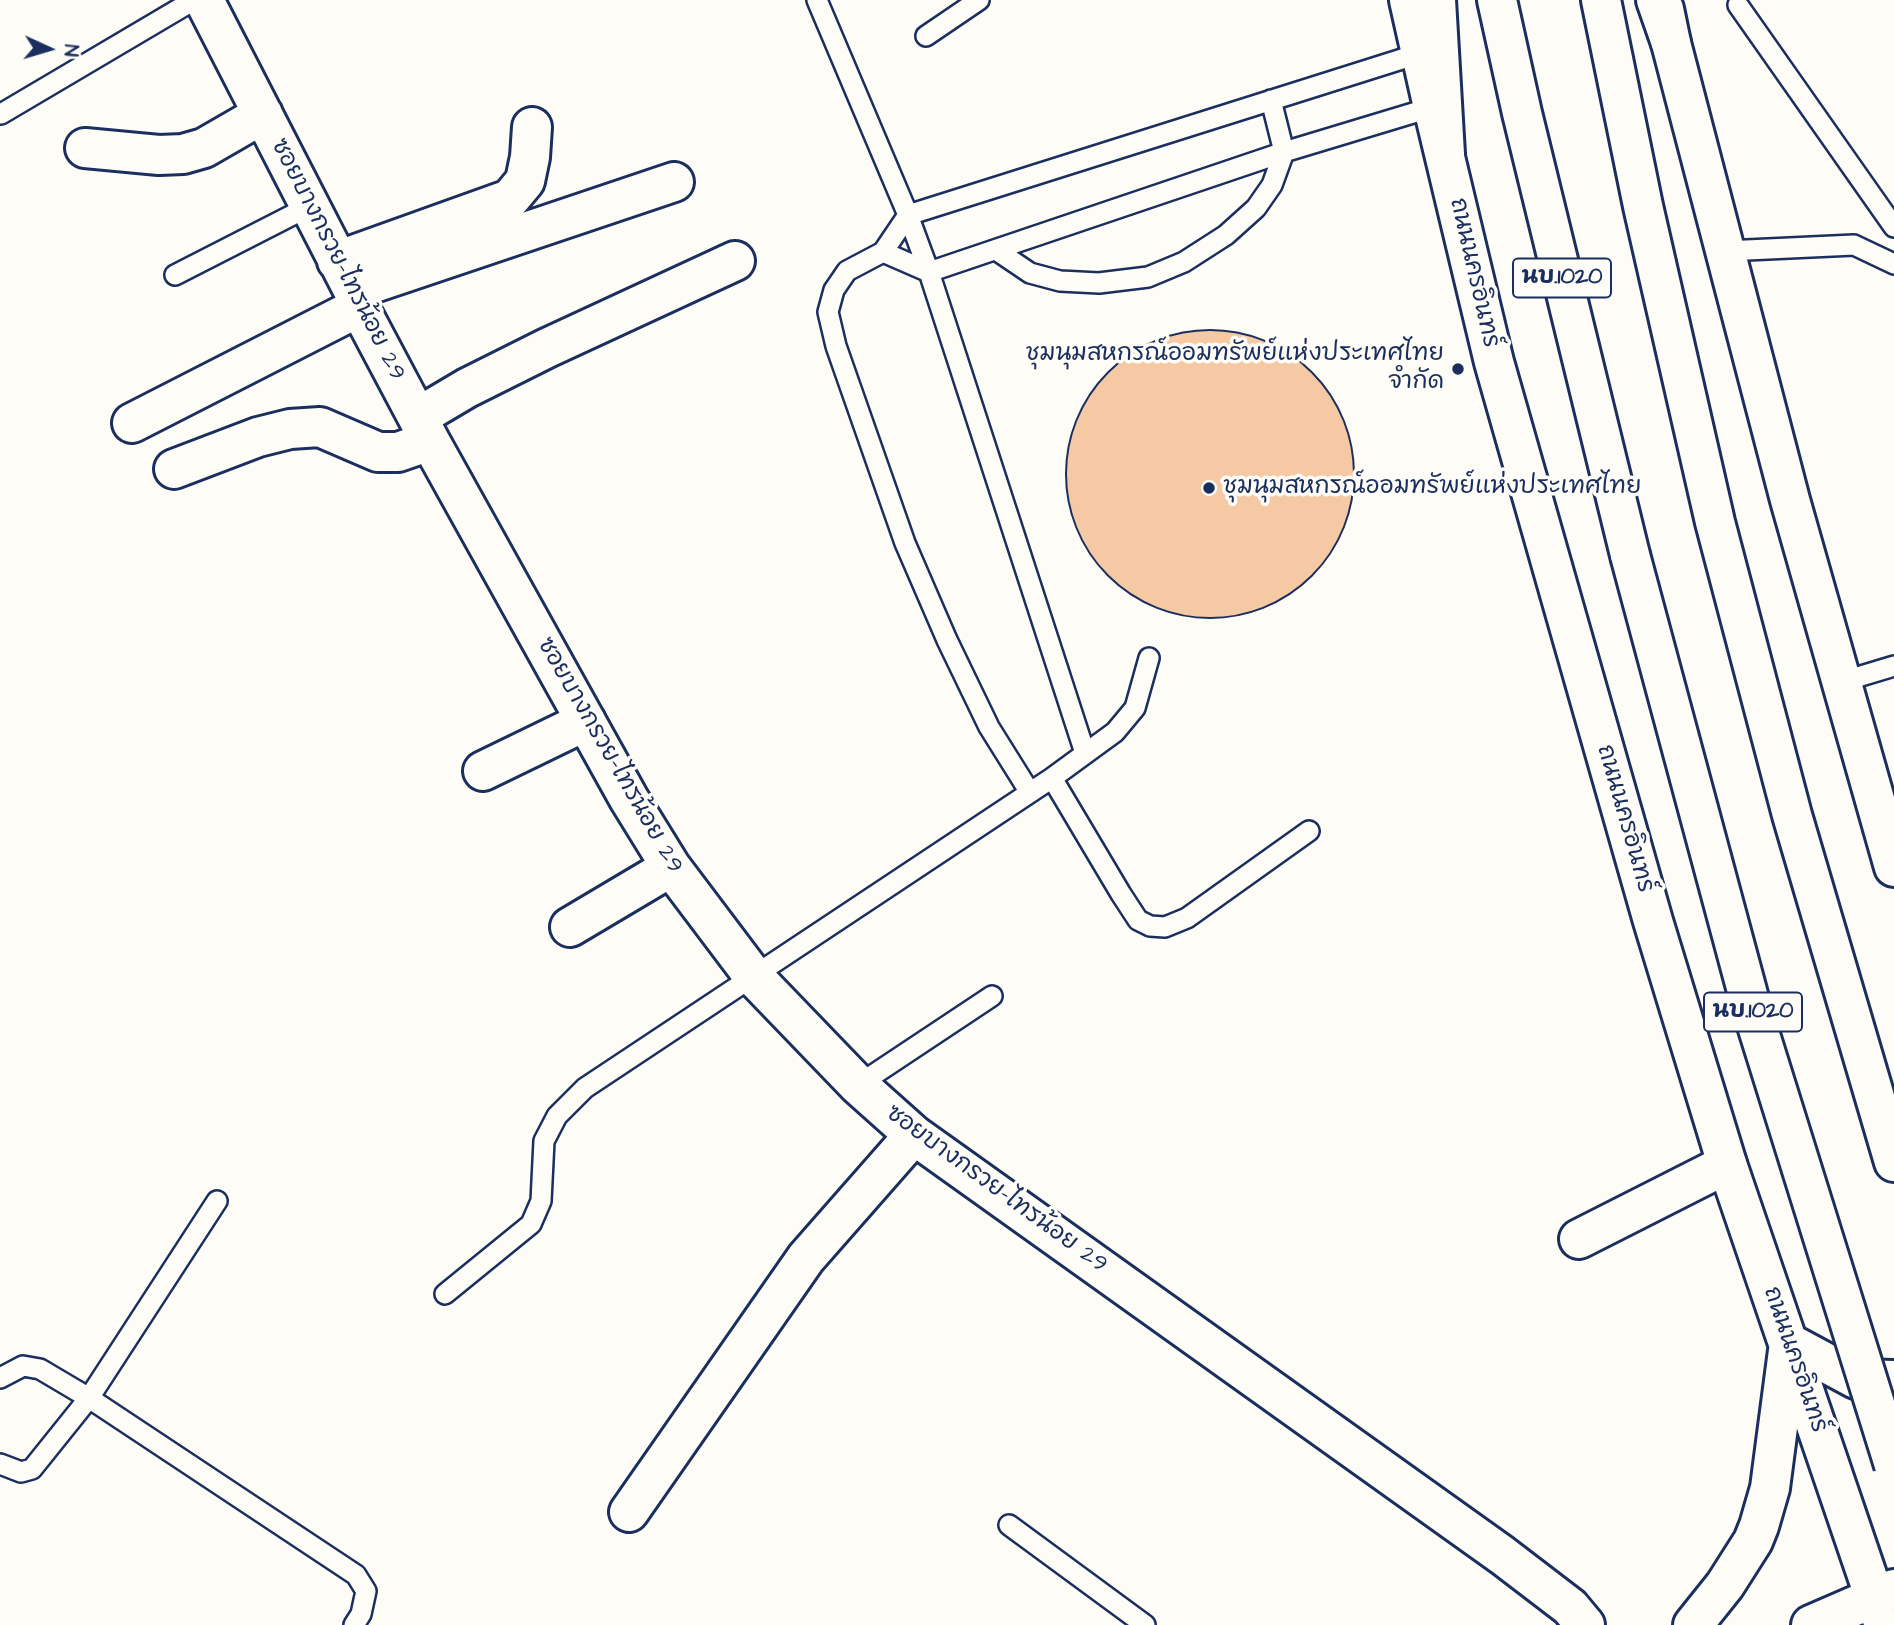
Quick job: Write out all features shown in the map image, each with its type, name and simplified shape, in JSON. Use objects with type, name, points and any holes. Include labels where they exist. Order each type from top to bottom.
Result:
[{"type":"main road","name":"ซอยบางกรวย-ไทรน้อย 29","points":[[204,0],[424,429],[629,799],[671,867],[754,977],[858,1085],[914,1135],[1503,1555],[1570,1607],[1585,1625]]},
{"type":"main road","name":"ถนนนครอินทร์","points":[[1409,0],[1498,376],[1653,921],[1727,1164],[1884,1604]]},
{"type":"main road","points":[[1436,0],[1445,154]]},
{"type":"main road","name":"นบ.1020","points":[[1497,0],[1525,127],[1630,555],[1751,1006],[1894,1465]]},
{"type":"main road","points":[[1601,0],[1643,206],[1715,522],[1792,815],[1894,1162]]},
{"type":"main road","points":[[1656,0],[1671,43]]},
{"type":"main road","points":[[1663,0],[1671,43],[1790,500],[1894,867]]},
{"type":"main road","points":[[85,148],[159,155],[183,154],[204,148],[263,114]]},
{"type":"main road","points":[[132,423],[349,286],[510,199],[524,181],[530,158],[532,127]]},
{"type":"main road","points":[[349,286],[674,182]]},
{"type":"main road","points":[[174,469],[258,437],[290,429],[320,427],[378,452],[398,452],[467,388],[735,261]]},
{"type":"main road","points":[[483,771],[586,721]]},
{"type":"main road","points":[[570,927],[671,867]]},
{"type":"main road","points":[[629,1512],[806,1258],[914,1135]]},
{"type":"main road","points":[[1579,1239],[1727,1164]]},
{"type":"main road","points":[[1693,1625],[1725,1585],[1753,1541],[1759,1526],[1770,1489],[1789,1343],[1856,1379],[1894,1380]]},
{"type":"main road","points":[[1811,1625],[1884,1604]]},
{"type":"lane","points":[[1,114],[194,0]]},
{"type":"lane","points":[[817,0],[908,215],[929,272],[1085,753]]},
{"type":"lane","points":[[926,36],[979,0]]},
{"type":"lane","points":[[1738,5],[1894,227]]},
{"type":"lane","points":[[1029,791],[989,727],[910,555],[836,346],[828,312],[834,290],[847,271],[883,252],[908,215],[1421,53]]},
{"type":"lane","points":[[996,250],[1030,274],[1060,281],[1099,284],[1148,276],[1184,262],[1226,235],[1256,208],[1272,185],[1284,152],[1271,100]]},
{"type":"lane","points":[[883,252],[929,272],[1284,152],[1433,107]]},
{"type":"lane","points":[[175,275],[310,206]]},
{"type":"lane","points":[[1725,251],[1854,245],[1894,264]]},
{"type":"lane","points":[[445,1294],[531,1224],[541,1201],[544,1141],[556,1116],[585,1088],[1052,778],[1115,732],[1135,708],[1149,658]]},
{"type":"lane","points":[[1841,682],[1894,666]]},
{"type":"lane","points":[[1052,778],[1138,920],[1150,926],[1165,927],[1186,918],[1309,831]]},
{"type":"lane","points":[[858,1085],[992,996]]},
{"type":"lane","points":[[0,1464],[21,1472],[32,1469],[89,1398],[217,1200]]},
{"type":"lane","points":[[0,1378],[23,1366],[40,1369],[89,1398],[356,1575],[366,1591],[354,1625]]},
{"type":"lane","points":[[1009,1525],[1145,1625]]},
{"type":"building","name":"ชุมนุมสหกรณ์ออมทรัพย์แห่งประเทศไทย","points":[[1196,330],[1224,330],[1252,336],[1278,347],[1312,372],[1330,394],[1343,419],[1354,460],[1354,488],[1343,529],[1330,554],[1312,576],[1290,594],[1252,612],[1224,618],[1196,618],[1168,612],[1142,601],[1108,576],[1090,554],[1072,516],[1066,488],[1066,460],[1072,432],[1083,406],[1108,372],[1130,354],[1168,336]]},
{"type":"place","name":"ชุมนุมสหกรณ์ออมทรัพย์แห่งประเทศไทย จำกัด","points":[[1458,369]]},
{"type":"place","name":"ชุมนุมสหกรณ์ออมทรัพย์แห่งประเทศไทย","points":[[1209,488]]}]
